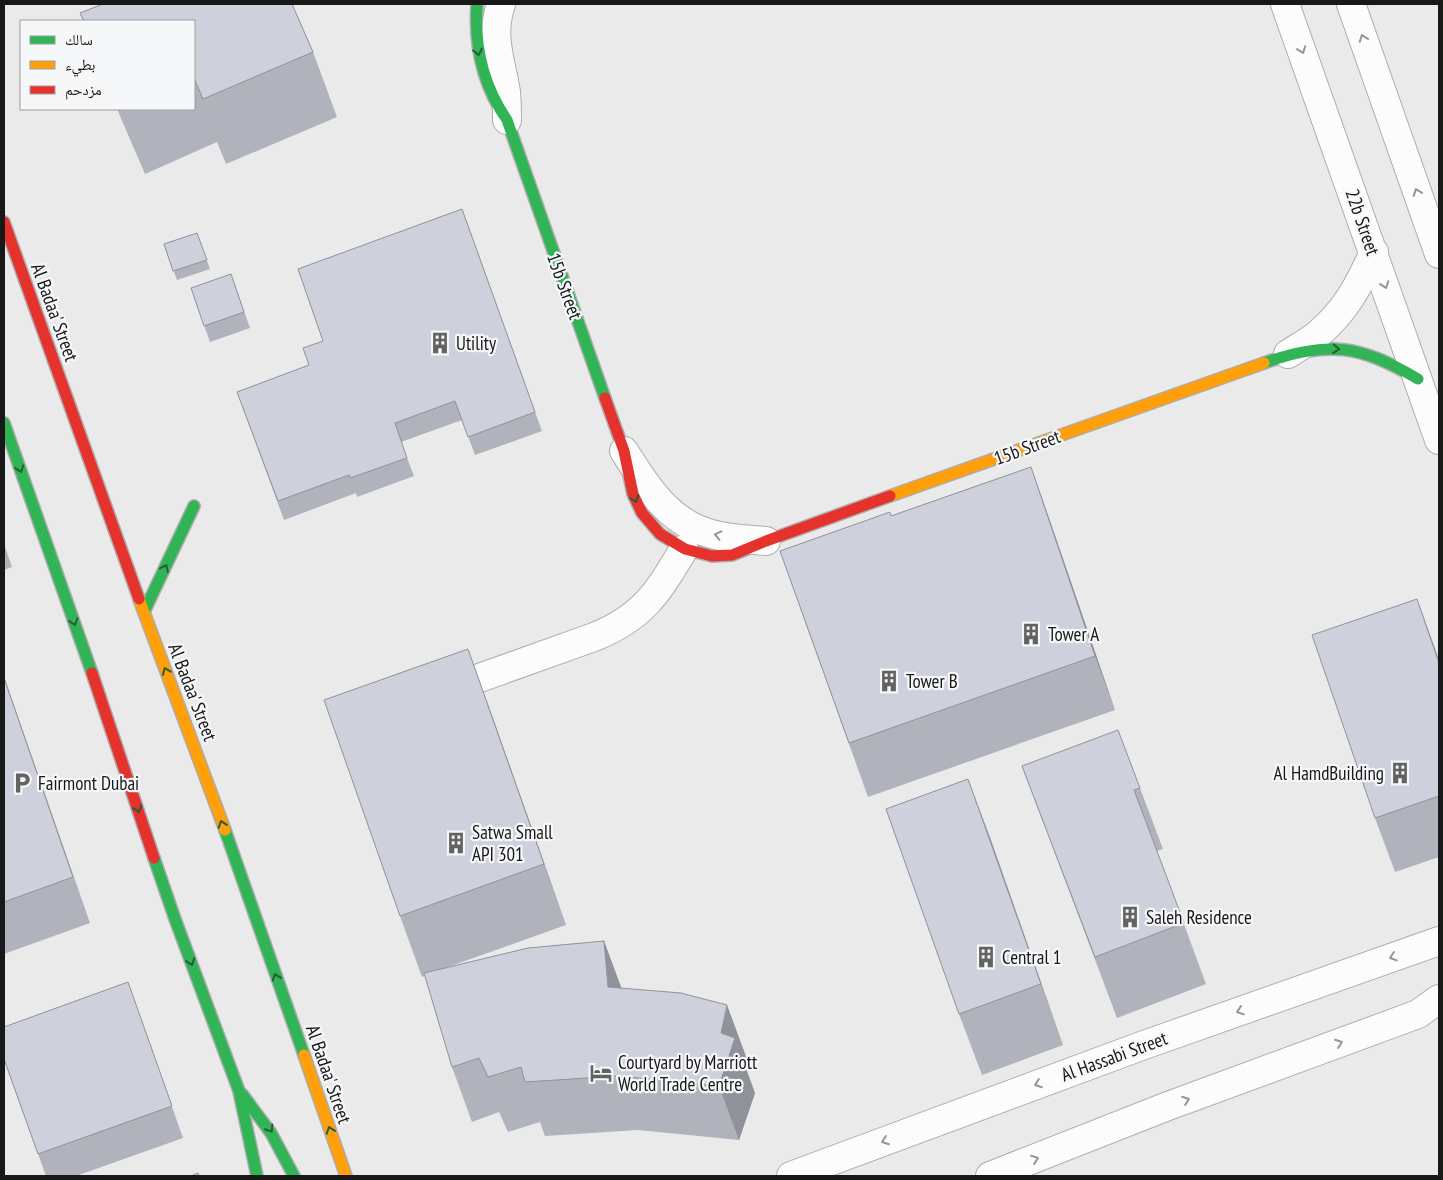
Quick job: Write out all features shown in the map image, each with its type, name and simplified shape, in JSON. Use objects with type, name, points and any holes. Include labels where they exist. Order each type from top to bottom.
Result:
[{"type":"main road","name":"15b Street","points":[[477,4],[476,38],[480,62],[493,98],[507,120],[624,451],[630,486],[640,512],[659,534],[684,549],[698,554],[727,556],[741,553],[766,541],[1288,354],[1321,348],[1356,351],[1388,361],[1418,379]]},
{"type":"main road","name":"Al Badaa' Street","points":[[4,222],[144,612],[202,766],[346,1176]]},
{"type":"main road","points":[[4,422],[175,919],[239,1091],[257,1176]]},
{"type":"main road","points":[[144,612],[194,506]]},
{"type":"main road","points":[[239,1091],[263,1118],[294,1176]]},
{"type":"street","name":"15b Street","points":[[501,4],[497,21],[496,43],[506,92],[507,120]]},
{"type":"street","name":"22b Street","points":[[1286,4],[1439,440]]},
{"type":"street","points":[[1351,4],[1433,222],[1439,254]]},
{"type":"street","name":"15b Street","points":[[1288,354],[1316,335],[1341,312],[1360,283],[1374,252]]},
{"type":"street","name":"15b Street","points":[[624,451],[648,489],[660,503],[687,524],[719,536],[766,541]]},
{"type":"street","points":[[419,700],[594,637],[619,626],[642,610],[654,596],[684,549]]},
{"type":"street","name":"Al Hassabi Street","points":[[791,1176],[1144,1045],[1439,941]]},
{"type":"street","points":[[990,1176],[1168,1106],[1432,1008]]},
{"type":"building","points":[[103,4],[292,4],[313,52],[203,99],[195,80],[195,20],[84,20],[80,13]]},
{"type":"building","points":[[462,209],[535,412],[468,437],[455,401],[395,423],[407,458],[350,478],[349,475],[278,501],[237,392],[309,365],[303,348],[323,341],[298,269]]},
{"type":"building","points":[[197,233],[207,260],[173,271],[164,244]]},
{"type":"building","points":[[231,274],[244,312],[204,326],[191,288]]},
{"type":"building","points":[[1031,467],[1095,656],[849,743],[780,551],[890,512],[891,516]]},
{"type":"building","name":"Al HamdBuilding","points":[[1417,599],[1439,663],[1439,796],[1375,818],[1312,635]]},
{"type":"building","name":"Satwa Small API 301","points":[[468,649],[544,864],[400,916],[324,700]]},
{"type":"building","name":"Fairmont Dubai","points":[[4,678],[73,877],[4,902]]},
{"type":"building","name":"Saleh Residence","points":[[1118,730],[1140,788],[1134,790],[1184,923],[1095,957],[1022,766]]},
{"type":"building","name":"Central 1","points":[[968,779],[1041,984],[959,1014],[886,809]]},
{"type":"building","points":[[604,941],[608,987],[681,993],[727,1005],[721,1033],[735,1038],[719,1086],[618,1076],[525,1082],[521,1067],[488,1077],[479,1058],[452,1067],[424,973],[528,948]]},
{"type":"building","points":[[128,982],[172,1106],[38,1154],[4,1059],[4,1027]]},
{"type":"traffic: fast","points":[[477,4],[477,35],[486,79],[507,120],[605,398]]},
{"type":"traffic: fast","points":[[1264,363],[1307,351],[1343,350],[1361,353],[1378,359],[1418,379]]},
{"type":"traffic: fast","points":[[4,423],[92,673]]},
{"type":"traffic: fast","points":[[144,612],[194,506]]},
{"type":"traffic: fast","points":[[225,830],[304,1055]]},
{"type":"traffic: fast","points":[[154,858],[239,1091],[257,1176]]},
{"type":"traffic: fast","points":[[242,1094],[271,1133],[294,1176]]},
{"type":"traffic: slow","points":[[890,496],[1264,363]]},
{"type":"traffic: slow","points":[[139,599],[225,830]]},
{"type":"traffic: slow","points":[[304,1055],[346,1176]]},
{"type":"traffic: jam","points":[[4,222],[139,599]]},
{"type":"traffic: jam","points":[[605,398],[624,451],[633,494],[642,513],[660,534],[685,549],[712,556],[732,555],[890,496]]},
{"type":"traffic: jam","points":[[92,673],[154,858]]},
{"type":"place","name":"Utility","points":[[440,343]]},
{"type":"place","name":"Tower A","points":[[1031,634]]},
{"type":"place","name":"Tower B","points":[[889,681]]},
{"type":"place","name":"Al HamdBuilding","points":[[1400,773]]},
{"type":"place","name":"Fairmont Dubai","points":[[22,783]]},
{"type":"place","name":"Satwa Small API 301","points":[[456,843]]},
{"type":"place","name":"Saleh Residence","points":[[1130,917]]},
{"type":"place","name":"Central 1","points":[[986,957]]},
{"type":"place","name":"Courtyard by Marriott World Trade Centre","points":[[601,1073]]}]
